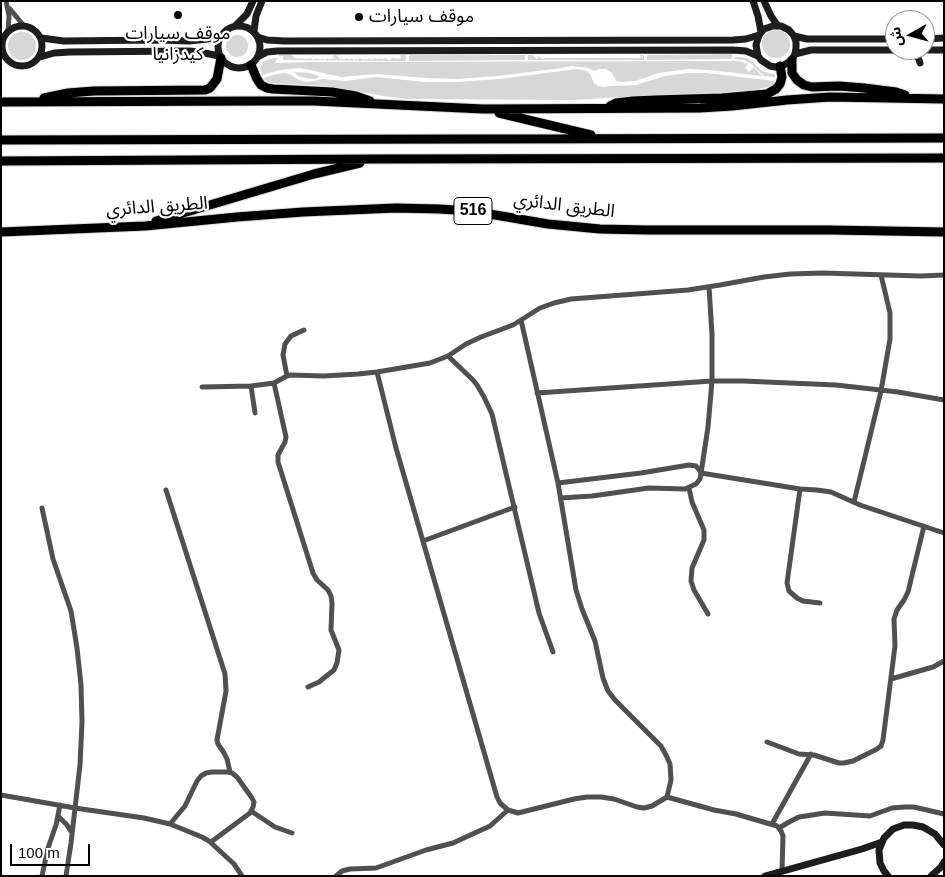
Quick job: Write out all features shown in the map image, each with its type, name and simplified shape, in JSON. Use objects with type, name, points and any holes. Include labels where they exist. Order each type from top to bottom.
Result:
[{"type":"highway","points":[[31,102],[80,92],[206,90],[217,80],[220,57]]},
{"type":"highway","points":[[793,57],[792,73],[804,85],[812,87],[839,86],[875,89],[900,93],[912,98]]},
{"type":"highway","points":[[251,65],[257,79],[267,88],[332,92],[356,96],[377,104]]},
{"type":"highway","points":[[604,108],[620,102],[722,98],[767,94],[776,89],[780,84],[782,73],[780,66]]},
{"type":"highway","points":[[1,102],[263,100],[483,109],[716,108],[830,97],[944,99]]},
{"type":"highway","points":[[483,109],[603,138]]},
{"type":"highway","points":[[1,140],[944,138]]},
{"type":"highway","name":"516","points":[[1,162],[944,158]]},
{"type":"highway","name":"516","points":[[145,226],[159,220],[310,175],[377,159]]},
{"type":"highway","name":"الطريق الدائري","points":[[1,232],[145,226],[237,217],[404,208],[472,211],[560,225],[600,229],[944,232]]},
{"type":"street","points":[[235,26],[247,14],[253,1]]},
{"type":"street","points":[[262,1],[256,16],[256,34],[260,43],[258,56],[251,65],[234,68],[220,57],[218,42],[221,35],[227,29],[235,26],[245,26],[256,34],[267,40],[278,41],[733,40],[746,39],[768,27],[778,26],[789,30],[794,36],[796,48],[793,57]]},
{"type":"street","points":[[753,1],[760,21],[760,33],[756,45],[758,56]]},
{"type":"street","points":[[764,1],[778,26]]},
{"type":"street","points":[[7,3],[13,14],[24,26],[34,30],[41,38],[42,48],[40,57]]},
{"type":"street","points":[[7,3],[9,16],[8,32]]},
{"type":"street","points":[[24,26],[13,28],[8,32],[2,45],[3,53],[7,60],[20,66],[28,66],[40,57],[54,53],[70,52],[190,51],[220,57]]},
{"type":"street","points":[[41,38],[64,41],[189,41],[208,39],[221,35]]},
{"type":"street","points":[[794,36],[817,40],[885,39]]},
{"type":"street","points":[[258,56],[277,51],[733,50],[746,51],[758,56],[765,64],[780,66],[793,57],[811,50],[885,51]]},
{"type":"street","points":[[202,387],[251,386],[274,383],[287,376],[377,372],[430,363],[448,356],[473,340],[506,328],[540,308],[571,299],[688,290],[790,274],[944,275]]},
{"type":"street","points":[[854,502],[881,391],[891,330],[890,313],[882,275]]},
{"type":"street","points":[[560,498],[649,488],[681,490],[689,488],[698,482],[701,474],[708,427],[712,381],[709,287]]},
{"type":"street","points":[[377,372],[396,448],[500,803],[515,813],[522,813],[574,799],[594,797],[614,799],[644,808],[656,805],[667,797],[671,774],[670,764],[661,746],[615,700],[608,691],[603,678],[595,641],[576,590],[558,483],[520,320]]},
{"type":"street","points":[[287,376],[283,355],[285,344],[291,336],[304,330]]},
{"type":"street","points":[[448,356],[473,380],[489,406],[495,423],[539,613],[553,652]]},
{"type":"street","points":[[537,393],[712,381],[805,383],[944,400]]},
{"type":"street","points":[[274,383],[286,437],[278,456],[278,462],[313,572],[317,580],[328,590],[331,596],[331,630],[339,650],[334,670],[319,682],[308,687]]},
{"type":"street","points":[[251,386],[255,413]]},
{"type":"street","points":[[558,483],[689,465],[698,468],[701,474]]},
{"type":"street","points":[[701,474],[831,492],[854,502],[944,533]]},
{"type":"street","points":[[689,488],[692,502],[704,530],[704,540],[692,568],[691,581],[708,614]]},
{"type":"street","points":[[800,489],[787,583],[789,590],[797,598],[820,603]]},
{"type":"street","points":[[166,490],[226,674],[226,691],[217,740],[226,756],[230,772]]},
{"type":"street","points":[[423,541],[515,507]]},
{"type":"street","points":[[42,508],[52,559],[71,611],[80,666],[82,703],[80,765],[66,876]]},
{"type":"street","points":[[767,742],[799,754],[818,755],[847,763],[879,748],[882,744],[896,642],[894,619],[908,592],[924,526]]},
{"type":"street","points":[[891,679],[944,662]]},
{"type":"street","points":[[772,824],[811,754]]},
{"type":"street","points":[[170,824],[185,806],[201,776],[212,772],[230,772],[237,777],[252,798],[254,804],[251,811],[211,842]]},
{"type":"street","points":[[1,795],[144,818],[170,824],[211,842],[234,864],[242,876]]},
{"type":"street","points":[[667,797],[714,810],[730,812],[772,824],[779,828],[783,833],[784,840],[782,871]]},
{"type":"street","points":[[42,876],[60,805]]},
{"type":"street","points":[[779,828],[799,817],[825,813],[870,816],[892,808],[905,806],[944,814]]},
{"type":"street","points":[[336,876],[350,869],[376,868],[426,850],[453,843],[490,826],[508,810]]},
{"type":"street","points":[[251,811],[279,829],[292,833]]},
{"type":"street","points":[[58,816],[67,825],[72,835]]},
{"type":"street","points":[[888,876],[882,867],[879,850],[882,842],[896,827],[914,825],[944,836]]},
{"type":"street","points":[[935,834],[944,845]]},
{"type":"street","points":[[765,876],[882,842]]},
{"type":"street","points":[[862,849],[871,851],[879,857]]},
{"type":"street","points":[[931,876],[941,869],[944,862]]},
{"type":"shaded area","points":[[776,30],[786,34],[790,44],[786,54],[776,58],[766,54],[762,44],[766,34]]},
{"type":"shaded area","points":[[22,32],[32,36],[36,46],[32,56],[22,60],[12,56],[8,46],[12,36]]},
{"type":"shaded area","points":[[237,35],[245,38],[248,46],[245,54],[237,57],[229,54],[226,46],[229,38]]},
{"type":"shaded area","points":[[732,54],[732,59],[647,60],[647,55]]},
{"type":"shaded area","points":[[279,55],[291,55],[296,59],[311,58],[313,60],[328,58],[330,60],[334,58],[332,56],[336,55],[341,60],[342,58],[344,60],[348,58],[350,60],[351,58],[355,60],[356,58],[358,60],[359,58],[364,60],[365,58],[366,60],[370,58],[372,60],[373,58],[385,58],[389,60],[393,58],[400,59],[400,55],[406,55],[406,59],[405,61],[283,60],[283,56]]},
{"type":"shaded area","points":[[409,55],[525,55],[525,60],[409,61]]},
{"type":"shaded area","points":[[528,55],[532,55],[537,59],[539,56],[542,59],[641,58],[640,55],[644,55],[644,60],[528,60]]},
{"type":"shaded area","points":[[735,57],[749,59],[762,71],[775,74],[775,77],[764,76],[750,63],[735,59]]},
{"type":"shaded area","points":[[277,58],[276,63],[738,61],[748,64],[745,68],[749,72],[754,67],[762,76],[688,69],[659,73],[635,81],[624,82],[616,81],[612,73],[606,69],[594,71],[588,68],[572,66],[458,79],[377,74],[341,77],[300,68],[279,70],[262,75],[260,68],[263,62]]},
{"type":"shaded area","points":[[577,69],[587,71],[594,83],[603,87],[636,85],[665,76],[688,73],[706,73],[775,81],[769,87],[733,93],[653,95],[574,100],[407,99],[328,86],[271,83],[263,78],[285,73],[306,82],[323,79],[345,81],[376,77],[424,82],[457,82],[500,79]]},
{"type":"shaded area","points":[[294,72],[310,73],[320,77],[315,79],[306,78],[298,76]]},
{"type":"place","name":"موقف سيارات كيدزانيا","points":[[178,15]]},
{"type":"place","name":"موقف سيارات","points":[[359,17]]}]
